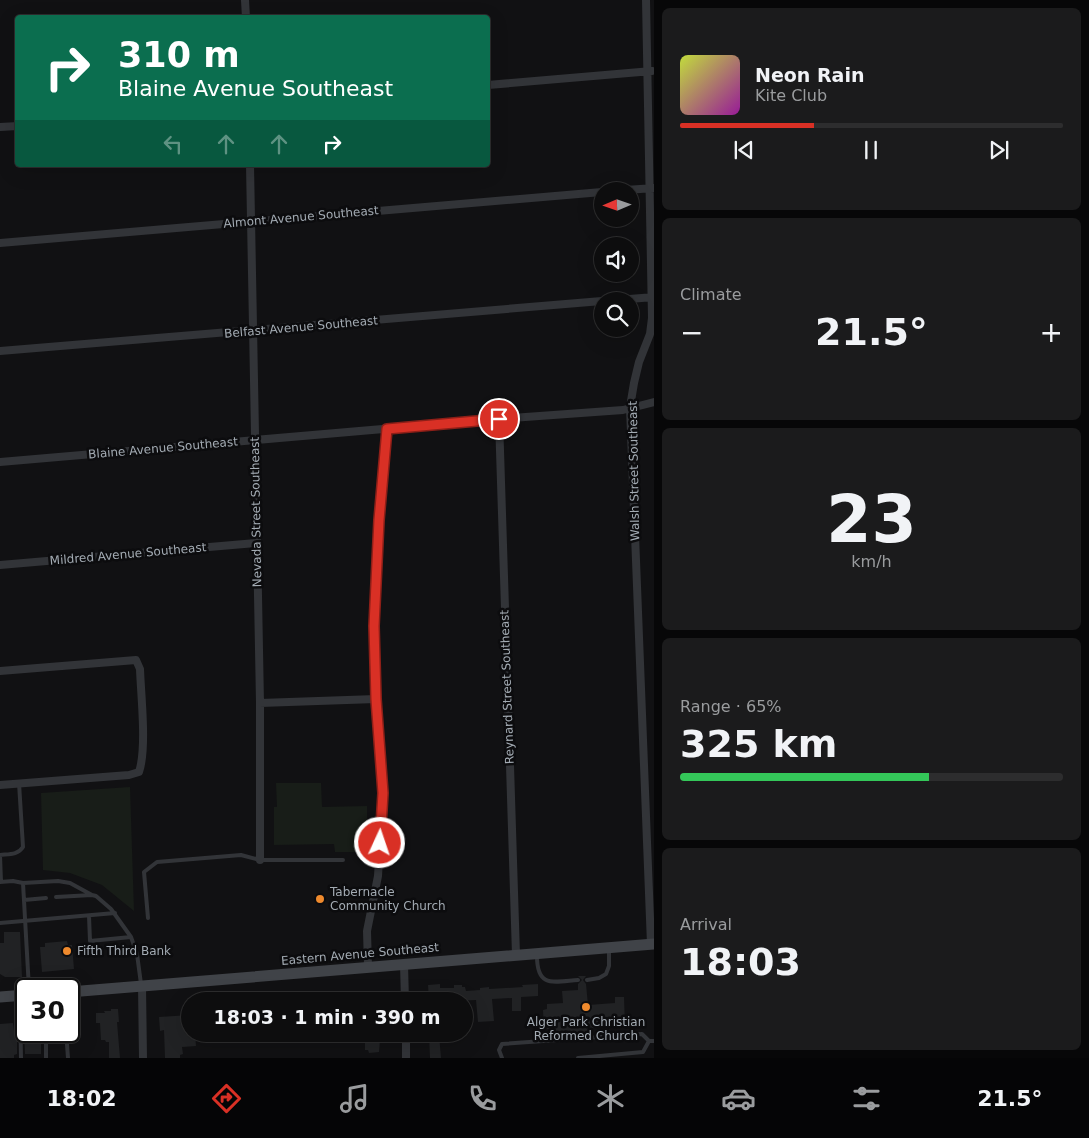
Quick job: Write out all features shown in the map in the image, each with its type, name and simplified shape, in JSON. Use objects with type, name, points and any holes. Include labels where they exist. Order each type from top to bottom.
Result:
[{"type":"main road","name":"Eastern Avenue Southeast","points":[[80,991],[653,944]]},
{"type":"main road","points":[[0,997],[15,995]]},
{"type":"street","points":[[245,0],[246,15]]},
{"type":"street","name":"Walsh Street Southeast","points":[[646,0],[651,71],[653,297],[650,334],[639,362],[630,407],[653,944]]},
{"type":"street","points":[[490,85],[651,71]]},
{"type":"street","points":[[0,127],[15,126]]},
{"type":"street","name":"Nevada Street Southeast","points":[[250,167],[260,703],[260,860]]},
{"type":"street","points":[[639,189],[652,188]]},
{"type":"street","name":"Almont Avenue Southeast","points":[[0,243],[594,193]]},
{"type":"street","name":"Belfast Avenue Southeast","points":[[639,298],[653,297]]},
{"type":"street","name":"Belfast Avenue Southeast","points":[[0,351],[594,302]]},
{"type":"street","name":"Blaine Avenue Southeast","points":[[0,462],[623,410],[654,402]]},
{"type":"street","name":"Reynard Street Southeast","points":[[499,419],[516,955]]},
{"type":"street","points":[[368,966],[367,931],[378,876],[383,793],[376,699],[374,626],[379,520],[387,429]]},
{"type":"street","name":"Mildred Avenue Southeast","points":[[0,565],[256,543]]},
{"type":"street","points":[[0,671],[136,660],[140,669],[142,747],[142,763],[139,772],[129,775],[0,785]]},
{"type":"street","points":[[260,703],[376,699]]},
{"type":"street","points":[[404,964],[405,992]]},
{"type":"street","points":[[142,986],[143,1058]]},
{"type":"street","points":[[406,1042],[406,1058]]},
{"type":"lane","points":[[19,783],[23,846],[15,854],[0,855],[1,882],[58,881],[70,883],[96,896],[115,913],[131,937],[137,954],[142,986]]},
{"type":"lane","points":[[148,918],[144,872],[157,862],[241,855],[260,860],[342,860]]},
{"type":"lane","points":[[23,883],[25,978]]},
{"type":"lane","points":[[56,897],[92,895]]},
{"type":"lane","points":[[24,900],[46,898]]},
{"type":"lane","points":[[0,923],[115,913]]},
{"type":"lane","points":[[89,916],[90,941],[131,937]]},
{"type":"lane","points":[[586,980],[599,978],[606,974],[609,966],[608,948]]},
{"type":"lane","points":[[537,954],[540,976],[544,980],[551,982],[578,980]]},
{"type":"lane","points":[[502,1058],[499,1050],[502,1044],[642,1034],[649,1041],[654,1041]]},
{"type":"lane","points":[[578,1058],[643,1052],[649,1041]]},
{"type":"lane","points":[[21,1058],[22,1043]]},
{"type":"lane","points":[[46,1043],[46,1058]]},
{"type":"lane","points":[[67,1043],[68,1058]]},
{"type":"shaded area","points":[[276,783],[321,783],[322,807],[367,806],[367,852],[335,852],[334,844],[274,845],[274,807],[277,807]]},
{"type":"shaded area","points":[[130,787],[134,911],[102,885],[70,873],[43,870],[41,793]]},
{"type":"building","points":[[4,932],[20,932],[22,977],[5,977],[0,974],[0,943],[4,943]]},
{"type":"building","points":[[67,941],[68,945],[72,945],[74,969],[42,972],[40,947],[45,947],[45,943]]},
{"type":"building","name":"Alger Park Christian Reformed Church","points":[[578,976],[586,976],[583,980],[586,984],[588,1005],[615,1003],[615,997],[624,997],[625,1026],[590,1028],[590,1034],[577,1035],[577,1033],[550,1034],[549,1029],[544,1029],[543,1010],[547,1009],[547,1004],[563,1003],[562,991],[578,990],[578,984],[582,980]]},
{"type":"building","points":[[440,984],[440,988],[454,988],[454,985],[462,985],[466,991],[489,987],[489,989],[523,987],[522,985],[538,984],[538,996],[521,997],[521,1011],[512,1011],[512,998],[492,999],[494,1021],[478,1022],[476,1000],[473,1000],[473,992],[428,992],[428,985]]},
{"type":"building","points":[[111,1009],[118,1009],[119,1022],[117,1022],[120,1058],[109,1058],[109,1042],[101,1040],[100,1023],[96,1023],[96,1013],[105,1013],[104,1011],[111,1011]]},
{"type":"building","points":[[181,1016],[181,1042],[196,1042],[196,1046],[182,1047],[183,1054],[180,1055],[180,1058],[165,1058],[164,1030],[160,1031],[159,1017]]},
{"type":"building","points":[[13,1023],[15,1043],[17,1043],[17,1054],[14,1055],[14,1058],[0,1058],[0,1024]]},
{"type":"building","points":[[365,1042],[380,1042],[379,1052],[369,1053],[368,1050],[365,1050]]},
{"type":"building","points":[[429,1042],[440,1042],[441,1058],[430,1058]]},
{"type":"building","points":[[25,1043],[41,1043],[41,1054],[25,1054]]},
{"type":"place","name":"Tabernacle Community Church","points":[[320,899]]},
{"type":"place","name":"Fifth Third Bank","points":[[67,951]]},
{"type":"place","name":"Alger Park Christian Reformed Church","points":[[586,1007]]},
{"type":"route","points":[[380,843],[383,793],[376,699],[374,626],[379,520],[387,429],[499,419]]}]
